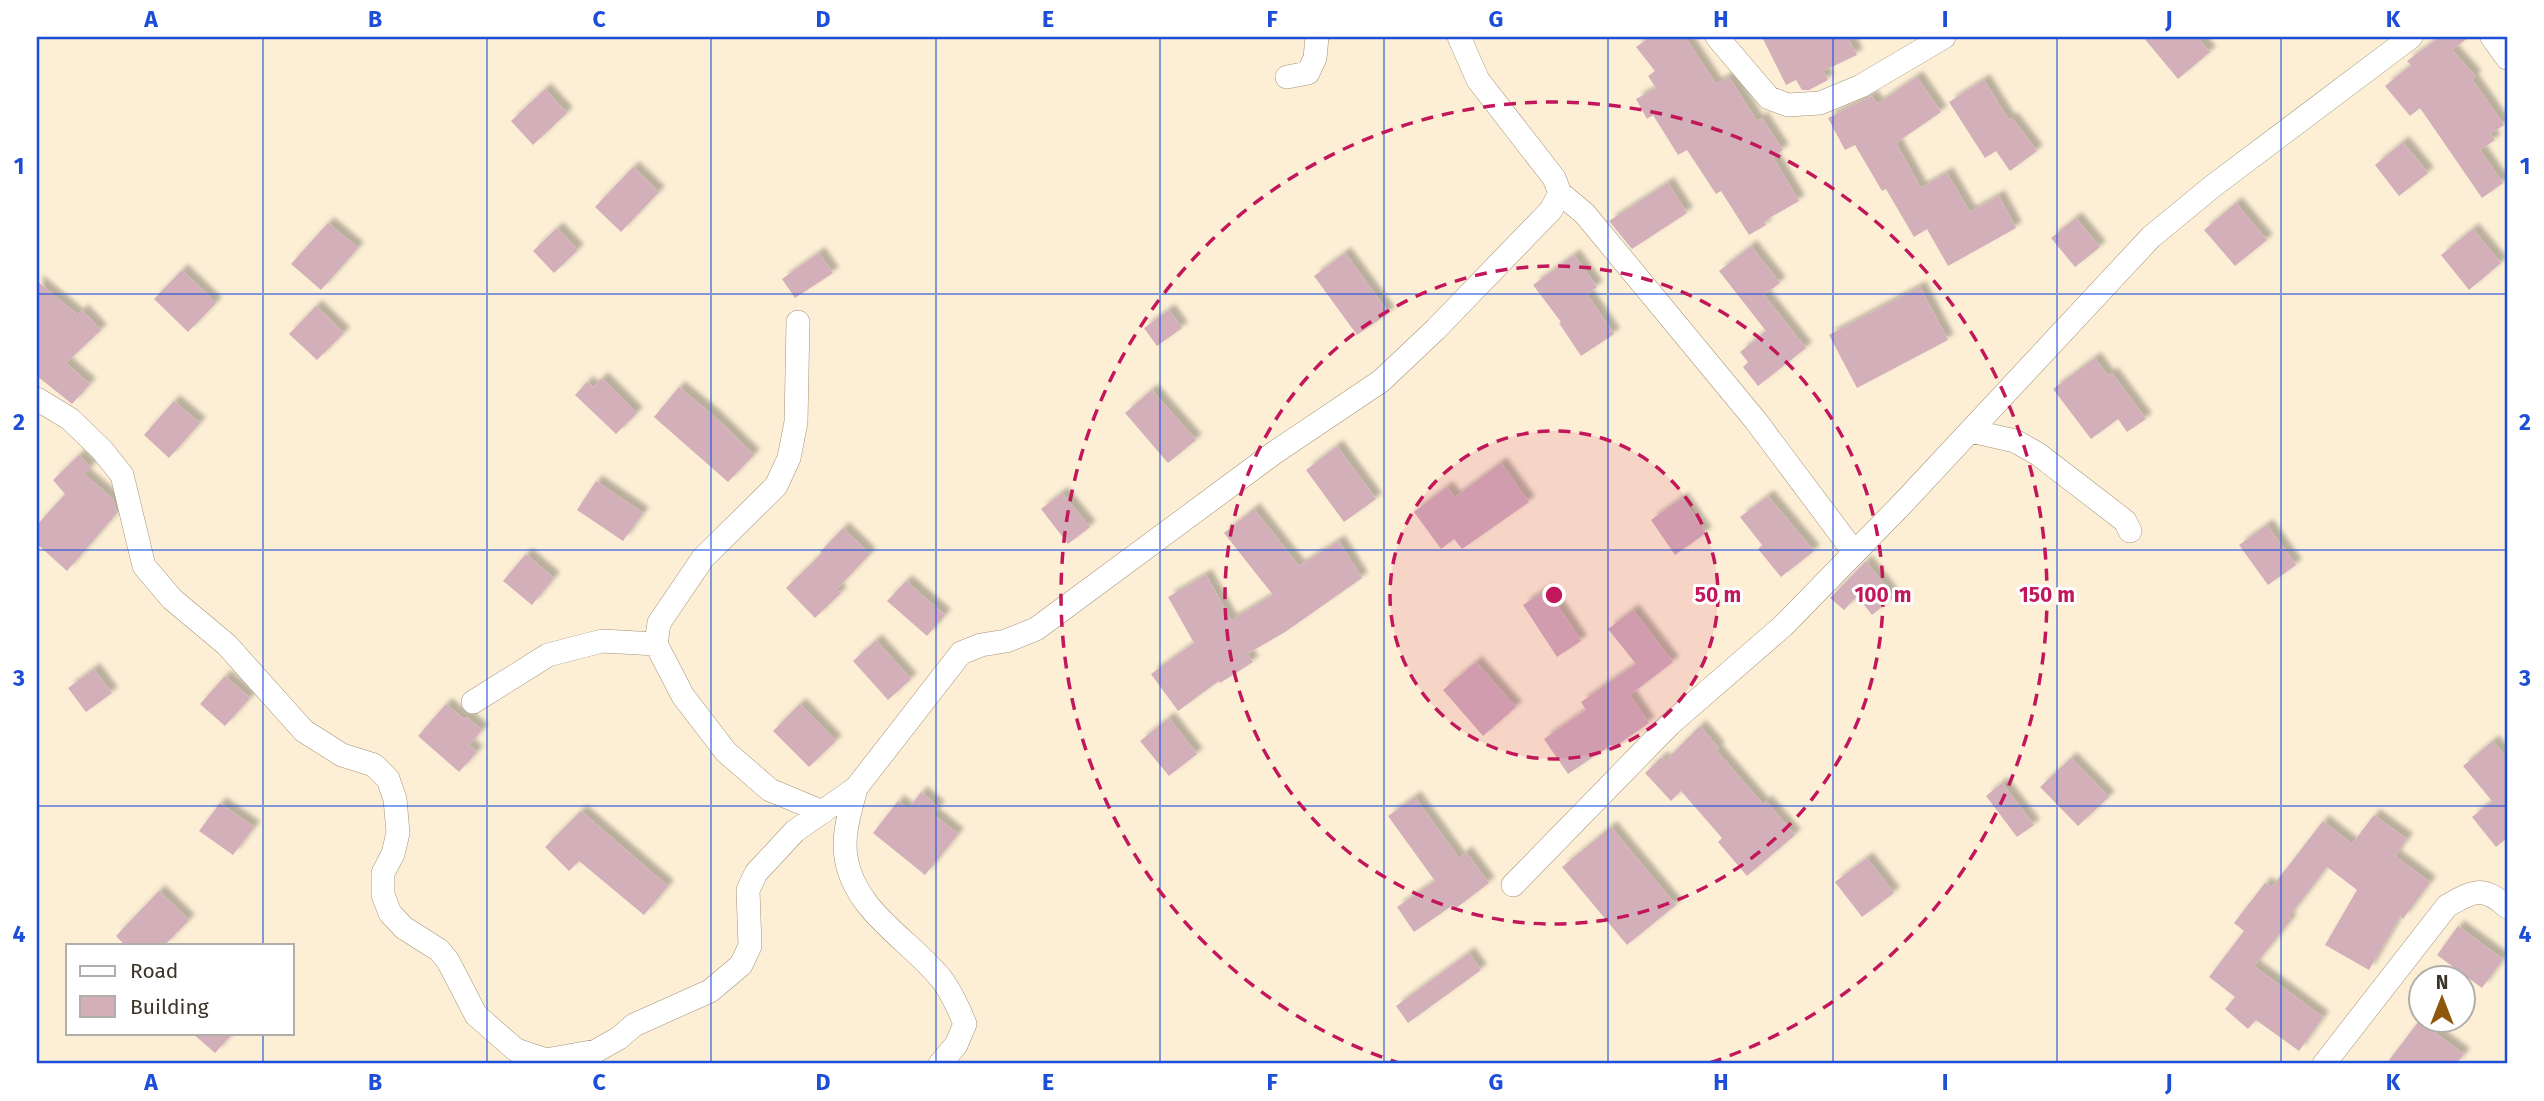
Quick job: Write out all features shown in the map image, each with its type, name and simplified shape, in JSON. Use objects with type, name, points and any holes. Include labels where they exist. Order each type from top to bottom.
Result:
[{"type":"street","points":[[1287,77],[1308,72],[1315,58],[1317,37]]},
{"type":"street","points":[[1459,37],[1478,80],[1554,178],[1560,192],[1585,214],[1756,421],[1854,552]]},
{"type":"street","points":[[1717,37],[1769,98],[1788,105],[1821,103],[1861,86],[1944,37]]},
{"type":"street","points":[[1513,885],[1670,724],[1783,626],[1971,431],[2151,237],[2213,186],[2411,37]]},
{"type":"street","points":[[2492,37],[2507,58]]},
{"type":"street","points":[[37,399],[70,419],[102,450],[122,475],[144,566],[172,599],[227,645],[304,731],[342,755],[374,765],[388,779],[395,799],[398,833],[393,854],[383,873],[383,895],[390,913],[404,928],[439,950],[448,961],[476,1015],[516,1050],[546,1060],[596,1051],[635,1025],[710,991],[741,965],[750,946],[748,890],[755,873],[795,831],[856,788],[961,653],[981,645],[1006,641],[1036,629],[1263,461],[1381,381],[1436,329],[1551,210],[1560,192]]},
{"type":"street","points":[[798,322],[796,422],[789,458],[776,486],[703,558],[659,623],[656,644],[683,696],[726,752],[770,790],[823,812]]},
{"type":"street","points":[[1971,431],[2015,441],[2038,454],[2125,520],[2130,531]]},
{"type":"street","points":[[472,702],[548,655],[602,641],[656,644]]},
{"type":"street","points":[[856,788],[847,829],[845,855],[853,883],[876,914],[943,981],[965,1024],[956,1045],[940,1064]]},
{"type":"street","points":[[2324,1064],[2447,906],[2471,892],[2492,893],[2507,907]]},
{"type":"building","points":[[1650,37],[1685,37],[1716,84],[1729,77],[1757,121],[1762,118],[1783,150],[1773,157],[1799,201],[1764,221],[1766,225],[1749,235],[1721,191],[1716,194],[1687,150],[1678,155],[1653,115],[1647,119],[1636,99],[1656,88],[1648,76],[1655,71],[1636,47]]},
{"type":"building","points":[[1762,37],[1848,37],[1857,55],[1823,71],[1828,80],[1809,90],[1802,90],[1796,80],[1786,85]]},
{"type":"building","points":[[2143,37],[2197,37],[2210,52],[2178,79]]},
{"type":"building","points":[[2440,37],[2469,37],[2452,50],[2476,77],[2472,79],[2504,125],[2490,134],[2495,140],[2480,150],[2503,183],[2482,198],[2420,108],[2410,116],[2385,86],[2411,65],[2407,61]]},
{"type":"building","points":[[1917,77],[1941,112],[1896,143],[1921,188],[1947,173],[1970,212],[1999,196],[2016,228],[1948,266],[1927,229],[1914,237],[1886,189],[1882,191],[1855,145],[1845,150],[1828,118],[1872,96],[1877,104]]},
{"type":"building","points":[[1984,80],[2009,120],[2012,118],[2037,151],[2010,171],[1996,151],[1985,158],[1949,102]]},
{"type":"building","points":[[545,89],[567,113],[533,145],[511,121]]},
{"type":"building","points":[[2403,142],[2428,173],[2399,196],[2375,165]]},
{"type":"building","points":[[633,167],[659,192],[621,232],[595,207]]},
{"type":"building","points":[[1668,183],[1687,213],[1632,249],[1609,221]]},
{"type":"building","points":[[2236,203],[2267,240],[2235,266],[2204,230]]},
{"type":"building","points":[[2076,218],[2100,247],[2075,267],[2051,238]]},
{"type":"building","points":[[328,223],[358,248],[321,290],[291,264]]},
{"type":"building","points":[[557,228],[578,250],[554,273],[533,251]]},
{"type":"building","points":[[2473,229],[2501,263],[2469,290],[2441,255]]},
{"type":"building","points":[[1751,246],[1780,283],[1764,295],[1806,348],[1758,386],[1743,367],[1748,362],[1740,352],[1766,331],[1719,271]]},
{"type":"building","points":[[819,253],[833,273],[795,298],[782,279]]},
{"type":"building","points":[[1345,253],[1389,313],[1357,335],[1314,276]]},
{"type":"building","points":[[1574,255],[1597,287],[1587,294],[1614,334],[1581,356],[1559,323],[1561,322],[1533,285]]},
{"type":"building","points":[[182,270],[216,303],[188,332],[154,299]]},
{"type":"building","points":[[37,281],[78,315],[82,310],[101,330],[66,363],[90,384],[72,404],[37,376]]},
{"type":"building","points":[[1920,287],[1948,340],[1857,388],[1829,335]]},
{"type":"building","points":[[316,306],[344,333],[317,360],[289,334]]},
{"type":"building","points":[[1169,310],[1182,328],[1157,346],[1144,328]]},
{"type":"building","points":[[2095,358],[2108,376],[2112,373],[2146,419],[2127,432],[2118,419],[2091,439],[2053,389]]},
{"type":"building","points":[[602,378],[637,413],[616,434],[575,395],[587,382],[593,387]]},
{"type":"building","points":[[679,387],[754,455],[728,482],[654,417]]},
{"type":"building","points":[[1152,390],[1196,440],[1168,463],[1125,413]]},
{"type":"building","points":[[174,401],[200,423],[169,458],[144,435]]},
{"type":"building","points":[[1337,446],[1376,499],[1344,522],[1306,470]]},
{"type":"building","points":[[79,455],[91,467],[84,474],[113,499],[117,513],[67,571],[37,544],[37,525],[65,494],[53,480]]},
{"type":"building","points":[[1501,463],[1529,502],[1462,549],[1454,539],[1441,549],[1414,512],[1447,487],[1455,497]]},
{"type":"building","points":[[596,481],[643,513],[623,541],[577,510]]},
{"type":"building","points":[[1062,493],[1090,527],[1068,544],[1041,509]]},
{"type":"building","points":[[1768,496],[1814,551],[1781,577],[1758,549],[1762,545],[1740,517]]},
{"type":"building","points":[[1682,498],[1706,533],[1675,555],[1651,520]]},
{"type":"building","points":[[1254,509],[1299,566],[1339,541],[1362,578],[1285,632],[1247,654],[1253,662],[1220,683],[1219,681],[1178,711],[1151,674],[1194,643],[1168,597],[1206,575],[1231,620],[1273,595],[1224,533]]},
{"type":"building","points":[[2267,525],[2296,565],[2268,585],[2239,545]]},
{"type":"building","points":[[843,528],[870,554],[837,589],[841,593],[815,618],[786,588]]},
{"type":"building","points":[[526,554],[554,578],[532,605],[503,581]]},
{"type":"building","points":[[1866,561],[1894,597],[1872,615],[1857,596],[1844,610],[1830,598]]},
{"type":"building","points":[[906,581],[945,615],[927,636],[887,601]]},
{"type":"building","points":[[1547,589],[1581,641],[1557,657],[1523,605]]},
{"type":"building","points":[[1633,610],[1673,662],[1630,695],[1649,723],[1568,774],[1544,739],[1586,710],[1581,702],[1636,664],[1608,629]]},
{"type":"building","points":[[876,640],[911,679],[888,700],[853,661]]},
{"type":"building","points":[[1476,662],[1516,707],[1483,736],[1443,690]]},
{"type":"building","points":[[94,669],[112,693],[86,712],[68,688]]},
{"type":"building","points":[[225,676],[250,698],[225,726],[200,704]]},
{"type":"building","points":[[446,704],[482,730],[469,745],[477,752],[459,772],[418,736]]},
{"type":"building","points":[[800,704],[836,741],[809,767],[773,731]]},
{"type":"building","points":[[1169,718],[1197,754],[1169,776],[1140,741]]},
{"type":"building","points":[[1700,726],[1719,748],[1716,750],[1763,804],[1766,801],[1795,835],[1747,876],[1718,842],[1722,838],[1681,791],[1671,801],[1645,773],[1662,757],[1665,761]]},
{"type":"building","points":[[2493,741],[2507,758],[2507,838],[2496,847],[2472,817],[2492,801],[2463,766]]},
{"type":"building","points":[[2071,758],[2109,797],[2078,826],[2040,787]]},
{"type":"building","points":[[2002,783],[2034,825],[2017,837],[1986,796]]},
{"type":"building","points":[[921,792],[939,807],[933,814],[958,834],[925,875],[873,833],[898,801],[908,809]]},
{"type":"building","points":[[1415,797],[1459,858],[1466,852],[1489,883],[1455,909],[1453,905],[1414,932],[1397,907],[1435,881],[1388,816]]},
{"type":"building","points":[[220,803],[254,827],[233,855],[199,831]]},
{"type":"building","points":[[581,811],[668,886],[644,915],[579,861],[569,871],[545,847]]},
{"type":"building","points":[[2374,815],[2407,839],[2395,856],[2430,882],[2403,919],[2400,916],[2369,970],[2325,945],[2357,890],[2327,867],[2288,918],[2291,920],[2254,966],[2323,1017],[2299,1051],[2256,1020],[2248,1029],[2225,1009],[2235,997],[2209,977],[2244,931],[2234,923],[2265,883],[2272,887],[2323,821],[2352,844]]},
{"type":"building","points":[[1611,827],[1676,905],[1627,945],[1562,867]]},
{"type":"building","points":[[1867,858],[1894,893],[1862,917],[1835,882]]},
{"type":"building","points":[[159,891],[189,920],[166,944],[124,944],[116,936]]},
{"type":"building","points":[[2458,926],[2503,959],[2482,988],[2478,985],[2478,964],[2449,964],[2437,955]]},
{"type":"building","points":[[1469,953],[1481,970],[1408,1023],[1396,1006]]},
{"type":"building","points":[[193,1034],[232,1034],[215,1053]]},
{"type":"building","points":[[2409,1034],[2437,1034],[2464,1054],[2456,1064],[2386,1064]]}]
